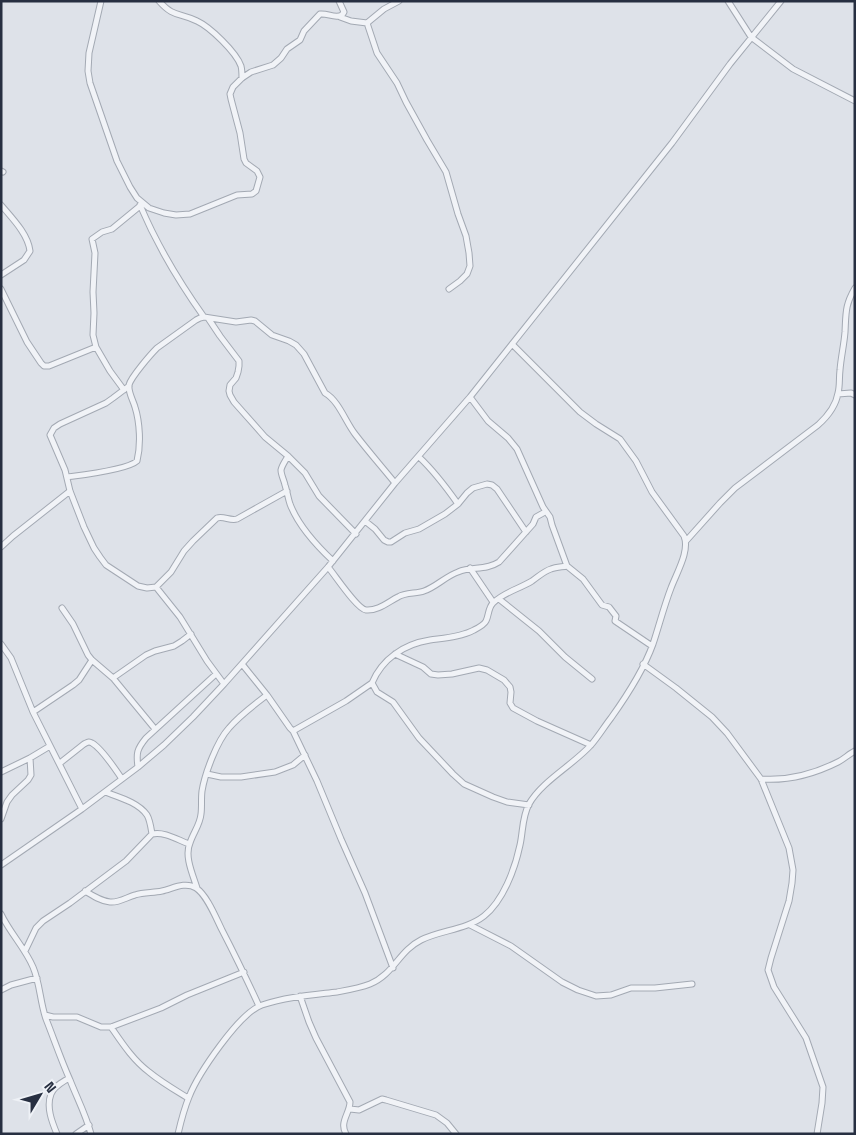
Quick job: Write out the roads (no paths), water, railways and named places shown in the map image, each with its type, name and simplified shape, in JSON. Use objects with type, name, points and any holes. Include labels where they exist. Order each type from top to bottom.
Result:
[{"type":"street","points":[[100,1],[89,53],[88,71],[90,83],[117,161],[137,198],[157,242],[189,297],[239,361],[240,366],[236,378],[230,385],[230,395],[234,402],[265,437],[305,473],[319,496],[356,534]]},
{"type":"street","points":[[159,1],[169,12],[194,19],[210,30],[235,56],[241,66],[242,78]]},
{"type":"street","points":[[340,1],[344,12],[340,16]]},
{"type":"street","points":[[137,198],[150,208],[176,215],[190,214],[237,195],[252,194],[256,191],[260,177],[257,171],[246,163],[244,159],[240,133],[230,94],[232,87],[251,72],[274,65],[287,49],[300,40],[304,31],[320,14],[340,16],[350,21],[367,23],[384,9],[399,1]]},
{"type":"street","points":[[728,1],[751,37],[793,69],[855,101]]},
{"type":"street","points":[[1,865],[82,809],[138,767],[164,745],[224,684],[328,567],[431,441],[470,397],[672,143],[730,64],[781,1]]},
{"type":"street","points":[[367,23],[377,53],[397,83],[446,172],[466,236],[470,266],[467,274],[449,289]]},
{"type":"street","points":[[1,205],[25,237],[30,251],[24,260],[1,275]]},
{"type":"street","points":[[124,390],[96,347],[93,335],[93,292],[96,253],[92,239],[102,232],[112,229],[140,206]]},
{"type":"street","points":[[686,541],[735,488],[827,417],[833,408],[838,394],[846,309],[849,298],[855,288]]},
{"type":"street","points":[[1,289],[27,342],[44,366],[49,366],[96,347]]},
{"type":"street","points":[[287,491],[237,519],[217,518],[192,541],[171,572],[156,587],[138,586],[106,565],[94,548],[70,491],[50,432],[60,424],[106,403],[124,390],[157,348],[196,320],[206,318],[236,322],[256,321],[272,335],[296,345],[304,354],[325,393],[334,401],[353,432],[396,483]]},
{"type":"street","points":[[178,1134],[188,1098],[197,1079],[225,1039],[244,1018],[260,1006],[300,996],[350,990],[370,984],[387,974],[400,957],[420,940],[470,925],[484,916],[494,906],[504,890],[518,853],[521,844],[523,822],[529,805],[552,780],[591,745],[622,702],[652,646],[670,589],[686,549],[686,541],[681,530],[652,492],[636,461],[620,439],[580,412],[512,344]]},
{"type":"street","points":[[67,478],[128,466],[138,461],[139,429],[136,408],[129,386]]},
{"type":"street","points":[[838,394],[851,393],[855,396]]},
{"type":"street","points":[[470,397],[488,421],[517,448],[545,512],[550,517],[566,566],[583,579],[602,605],[609,607],[616,616],[615,621],[652,646]]},
{"type":"street","points":[[288,456],[281,473],[290,504],[297,518],[319,549],[333,561]]},
{"type":"street","points":[[419,457],[446,487],[458,504]]},
{"type":"street","points":[[365,521],[384,540],[391,542],[405,533],[419,529],[445,514],[458,504],[467,493],[474,488],[487,484],[497,489],[526,532]]},
{"type":"street","points":[[1,547],[70,491]]},
{"type":"street","points":[[328,567],[353,600],[362,608],[366,610],[380,607],[399,596],[424,591],[456,573],[470,568],[490,567],[499,562],[533,524],[536,517],[545,512]]},
{"type":"street","points":[[293,731],[346,701],[372,683],[376,672],[394,654],[427,640],[462,635],[475,630],[486,621],[488,611],[493,602],[507,592],[531,582],[552,568],[566,566]]},
{"type":"street","points":[[470,568],[493,602]]},
{"type":"street","points":[[156,587],[180,617],[224,684]]},
{"type":"street","points":[[499,599],[592,679]]},
{"type":"street","points":[[62,608],[73,624],[83,647],[92,660],[113,678],[155,728]]},
{"type":"street","points":[[113,678],[146,655],[155,650],[174,646],[191,634]]},
{"type":"street","points":[[1,644],[4,652],[11,658],[33,712],[82,809]]},
{"type":"street","points":[[394,654],[423,667],[431,674],[452,674],[479,668],[487,670],[504,680],[510,687],[512,692],[510,703],[513,708],[537,722],[591,745]]},
{"type":"street","points":[[33,712],[73,686],[92,660]]},
{"type":"street","points":[[242,664],[293,731],[305,755],[365,894],[393,968]]},
{"type":"street","points":[[644,664],[712,717],[727,733],[761,779],[789,848],[793,870],[789,901],[768,970],[774,987],[806,1038],[823,1086],[817,1134]]},
{"type":"street","points":[[138,767],[136,755],[146,738],[216,674]]},
{"type":"street","points":[[372,683],[377,692],[393,702],[418,738],[464,784],[500,800],[529,805]]},
{"type":"street","points":[[260,1006],[210,906],[197,888],[188,853],[189,844],[200,822],[202,791],[216,749],[228,728],[267,695]]},
{"type":"street","points":[[60,763],[88,742],[99,750],[122,779]]},
{"type":"street","points":[[1,772],[50,746]]},
{"type":"street","points":[[761,779],[784,780],[818,770],[839,761],[855,751]]},
{"type":"street","points":[[207,774],[221,777],[241,777],[275,772],[293,765],[305,755]]},
{"type":"street","points":[[1,819],[7,802],[28,780],[30,775],[30,758]]},
{"type":"street","points":[[105,792],[134,804],[143,811],[149,820],[152,834]]},
{"type":"street","points":[[25,951],[40,923],[126,861],[152,834],[162,834],[189,844]]},
{"type":"street","points":[[85,891],[99,899],[115,902],[135,895],[161,892],[184,885],[197,888]]},
{"type":"street","points":[[1,914],[4,926],[25,951],[33,966],[45,1015],[91,1134]]},
{"type":"street","points":[[470,925],[511,946],[562,982],[596,996],[611,995],[631,988],[655,988],[692,984]]},
{"type":"street","points":[[45,1015],[77,1017],[101,1027],[111,1027],[161,1008],[244,972]]},
{"type":"street","points":[[1,990],[11,985],[37,978]]},
{"type":"street","points":[[300,996],[316,1038],[350,1102],[350,1109],[343,1125],[346,1134]]},
{"type":"street","points":[[111,1027],[123,1045],[148,1072],[188,1098]]},
{"type":"street","points":[[57,1134],[51,1115],[51,1094],[69,1078]]},
{"type":"street","points":[[350,1109],[359,1110],[382,1099],[436,1115],[447,1122],[456,1134]]},
{"type":"street","points":[[76,1134],[89,1125]]}]
